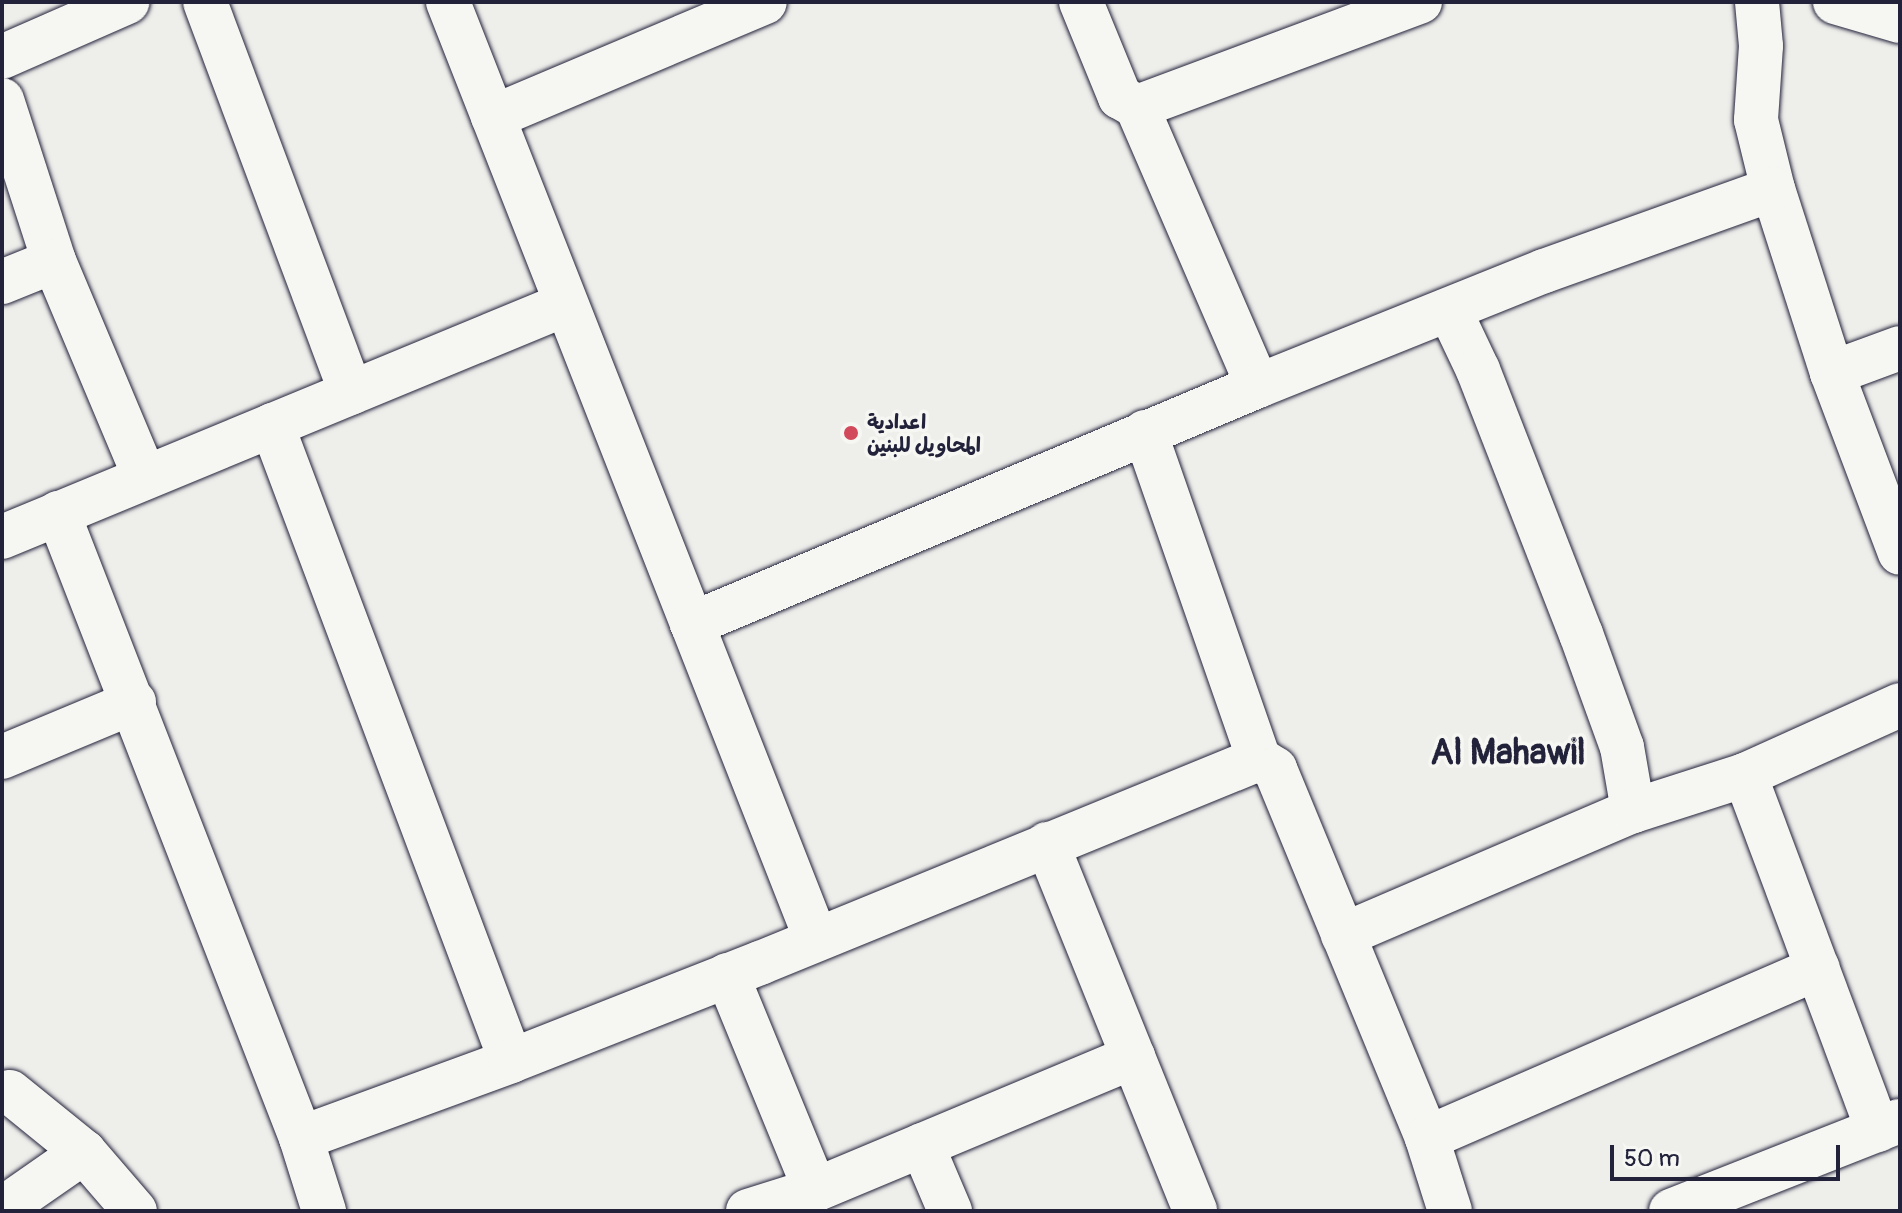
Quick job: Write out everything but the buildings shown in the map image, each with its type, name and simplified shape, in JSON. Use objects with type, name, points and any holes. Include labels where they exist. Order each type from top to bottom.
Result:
[{"type":"street","points":[[2,57],[127,2]]},
{"type":"street","points":[[205,2],[351,393]]},
{"type":"street","points":[[448,2],[816,939]]},
{"type":"street","points":[[493,117],[706,14],[765,2]]},
{"type":"street","points":[[1081,2],[1120,97],[1137,107],[1258,386]]},
{"type":"street","points":[[1137,107],[1346,15],[1420,2]]},
{"type":"street","points":[[1757,2],[1761,46],[1756,120],[1773,189],[1832,373],[1900,553]]},
{"type":"street","points":[[1835,2],[1900,21]]},
{"type":"street","points":[[2,100],[54,261],[145,477]]},
{"type":"street","points":[[692,624],[1258,386],[1681,219],[1773,189]]},
{"type":"street","points":[[2,282],[54,261]]},
{"type":"street","points":[[2,537],[566,304]]},
{"type":"street","points":[[1450,311],[1478,370],[1581,634],[1622,747],[1633,811]]},
{"type":"street","points":[[1832,373],[1900,348]]},
{"type":"street","points":[[272,425],[511,1061]]},
{"type":"street","points":[[1145,432],[1259,759],[1275,769],[1427,1138],[1450,1211]]},
{"type":"street","points":[[58,513],[301,1138],[324,1211]]},
{"type":"street","points":[[2,757],[134,702]]},
{"type":"street","points":[[1343,935],[1633,811],[1745,775],[1900,705]]},
{"type":"street","points":[[301,1138],[511,1061],[1259,759]]},
{"type":"street","points":[[1671,1211],[1889,1125],[1818,968],[1745,775]]},
{"type":"street","points":[[1047,844],[1195,1211]]},
{"type":"street","points":[[1427,1138],[1818,968]]},
{"type":"street","points":[[727,975],[815,1190]]},
{"type":"street","points":[[748,1211],[815,1190],[1133,1057]]},
{"type":"street","points":[[10,1092],[84,1152],[135,1211]]},
{"type":"street","points":[[922,1145],[950,1211]]},
{"type":"street","points":[[2,1209],[84,1152]]},
{"type":"place","name":"اعدادية المحاويل للبنين","points":[[851,433]]},
{"type":"district","name":"Al Mahawil","points":[[1508,753]]}]
